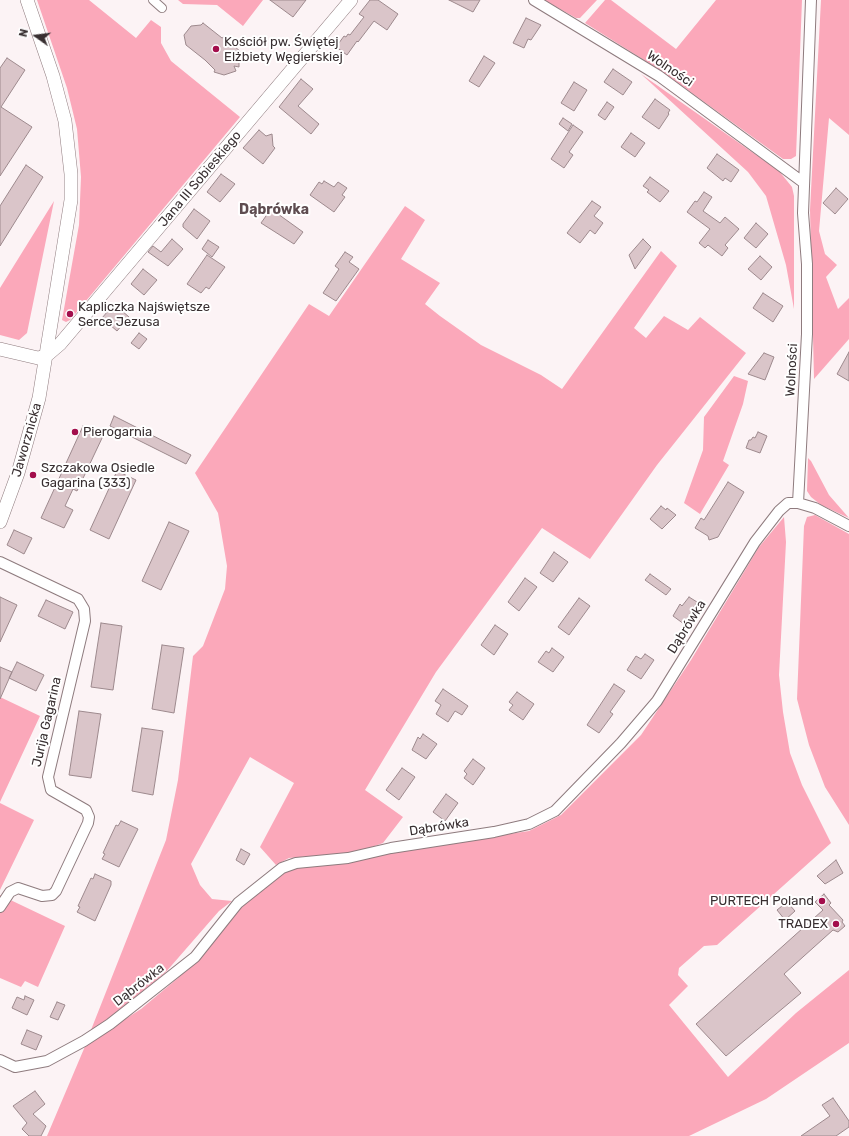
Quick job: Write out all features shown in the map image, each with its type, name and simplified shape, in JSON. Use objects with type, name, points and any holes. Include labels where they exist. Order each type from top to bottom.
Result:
[{"type":"street","name":"Jaworznicka","points":[[0,522],[18,473],[31,430],[46,356],[68,226],[71,174],[65,121],[60,100],[27,0]]},
{"type":"street","points":[[153,0],[162,8]]},
{"type":"street","name":"Jana III Sobieskiego","points":[[46,356],[60,344],[88,313],[351,0]]},
{"type":"street","name":"Wolności","points":[[534,0],[659,76],[804,183]]},
{"type":"street","name":"Wolności","points":[[798,503],[807,334],[807,264],[803,213],[811,0]]},
{"type":"street","points":[[0,349],[38,358],[46,356]]},
{"type":"street","name":"Dąbrówka","points":[[0,1060],[15,1067],[47,1061],[84,1041],[110,1024],[195,957],[238,902],[282,868],[296,863],[348,858],[391,848],[494,832],[529,824],[555,811],[569,799],[621,744],[657,701],[755,542],[779,511],[788,503],[798,503]]},
{"type":"street","points":[[798,503],[815,508],[849,526]]},
{"type":"street","name":"Jurija Gagarina","points":[[0,562],[78,599],[84,609],[85,621],[48,777],[51,790],[86,810],[89,817],[88,823],[56,891],[52,896],[42,896],[18,888],[10,892],[0,907]]},
{"type":"shaded area","points":[[37,0],[89,0],[136,38],[151,20],[161,27],[161,43],[171,61],[240,117],[70,320],[66,322],[62,320],[79,225],[81,177],[77,129],[67,88]]},
{"type":"shaded area","points":[[178,0],[263,0],[243,26],[217,5],[183,4]]},
{"type":"shaded area","points":[[544,0],[597,0],[580,18],[576,18]]},
{"type":"shaded area","points":[[605,0],[611,0],[676,49],[716,0],[802,0],[796,156],[791,159],[783,159],[660,70],[585,23]]},
{"type":"shaded area","points":[[821,0],[849,0],[849,135],[829,118],[819,231],[825,254],[837,265],[826,277],[838,309],[849,298],[849,339],[814,379],[810,210]]},
{"type":"shaded area","points":[[641,74],[779,171],[792,187],[794,196],[794,309],[786,265],[766,196],[748,172]]},
{"type":"shaded area","points":[[54,201],[27,333],[19,340],[0,335],[0,288]]},
{"type":"shaded area","points":[[405,206],[425,220],[401,259],[440,283],[425,304],[481,345],[541,375],[562,389],[661,251],[677,266],[634,328],[646,338],[664,316],[688,330],[700,317],[746,353],[657,465],[590,559],[542,528],[436,672],[365,790],[403,817],[383,843],[358,852],[289,858],[276,865],[260,847],[294,783],[250,757],[191,864],[200,885],[212,899],[232,901],[219,911],[165,973],[89,1035],[166,840],[178,780],[193,656],[203,646],[225,589],[227,566],[218,513],[195,473],[309,304],[329,316]]},
{"type":"shaded area","points":[[734,376],[748,381],[743,404],[723,461],[729,465],[700,514],[684,503],[703,450],[704,417]]},
{"type":"shaded area","points":[[808,458],[829,495],[849,518],[821,505],[811,497],[807,491]]},
{"type":"shaded area","points":[[815,515],[849,534],[849,825],[825,787],[809,745],[797,699],[804,526],[807,517]]},
{"type":"shaded area","points":[[784,517],[786,542],[779,675],[783,712],[790,753],[802,785],[831,843],[717,945],[704,946],[679,968],[678,975],[688,986],[669,1005],[728,1077],[796,1013],[849,970],[849,1043],[766,1099],[689,1136],[47,1136],[86,1044],[141,1009],[178,978],[211,934],[275,878],[291,869],[333,864],[436,845],[529,831],[561,815],[641,735],[691,660],[759,547]]},
{"type":"shaded area","points":[[0,697],[40,716],[0,802]]},
{"type":"shaded area","points":[[0,803],[34,820],[0,890]]},
{"type":"shaded area","points":[[0,895],[65,926],[38,987],[25,981],[21,987],[0,978]]},
{"type":"building","points":[[270,0],[306,0],[293,17]]},
{"type":"building","points":[[370,0],[378,0],[398,14],[387,30],[374,21],[347,55],[336,47],[344,36],[346,37],[348,34],[350,35],[364,17],[359,14]]},
{"type":"building","points":[[449,0],[480,0],[473,12]]},
{"type":"building","points":[[526,18],[541,25],[531,40],[528,39],[524,48],[513,43]]},
{"type":"building","name":"Kościół pw. Świętej Elżbiety Węgierskiej","points":[[203,23],[222,38],[224,37],[242,53],[239,56],[239,67],[234,66],[236,71],[224,75],[214,72],[215,70],[205,60],[186,45],[184,35],[191,26],[201,25]]},
{"type":"building","points":[[484,56],[495,63],[479,87],[469,81]]},
{"type":"building","points":[[7,58],[25,70],[1,107],[32,127],[0,176],[0,68]]},
{"type":"building","points":[[613,69],[632,82],[623,95],[604,82]]},
{"type":"building","points":[[301,79],[313,89],[298,106],[319,124],[311,134],[279,107]]},
{"type":"building","points":[[574,82],[587,90],[574,111],[561,103]]},
{"type":"building","points":[[655,99],[670,110],[659,129],[642,117]]},
{"type":"building","points":[[607,102],[614,107],[605,120],[598,115]]},
{"type":"building","points":[[563,118],[572,124],[568,131],[559,124]]},
{"type":"building","points":[[573,125],[583,132],[569,152],[573,155],[564,168],[551,159]]},
{"type":"building","points":[[259,130],[266,136],[272,134],[273,146],[275,148],[263,164],[243,148]]},
{"type":"building","points":[[631,133],[645,143],[635,157],[621,147]]},
{"type":"building","points":[[717,154],[739,170],[731,182],[725,178],[723,181],[707,168]]},
{"type":"building","points":[[26,165],[43,177],[0,246],[0,206]]},
{"type":"building","points":[[221,174],[235,184],[220,202],[207,192]]},
{"type":"building","points":[[650,177],[669,191],[660,202],[647,192],[649,190],[643,186]]},
{"type":"building","points":[[324,181],[334,187],[338,182],[347,188],[342,195],[345,197],[334,212],[310,195],[319,182],[322,184]]},
{"type":"building","points":[[836,188],[848,199],[835,214],[823,203]]},
{"type":"building","points":[[704,192],[712,197],[703,211],[720,223],[725,217],[739,229],[725,245],[728,248],[722,256],[708,245],[705,248],[699,243],[710,229],[687,212]]},
{"type":"building","points":[[592,201],[601,207],[594,216],[603,223],[595,234],[590,230],[580,243],[567,233]]},
{"type":"building","points":[[194,209],[210,221],[197,239],[183,227],[183,224]]},
{"type":"building","points":[[271,209],[303,232],[294,244],[261,223]]},
{"type":"building","points":[[756,223],[768,234],[756,248],[744,238]]},
{"type":"building","points":[[172,239],[183,249],[168,266],[148,252],[153,246],[161,252]]},
{"type":"building","points":[[643,239],[651,247],[635,269],[629,255]]},
{"type":"building","points":[[208,240],[219,247],[212,257],[202,249]]},
{"type":"building","points":[[345,252],[353,257],[349,262],[359,269],[336,301],[323,293],[339,269],[335,266]]},
{"type":"building","points":[[207,255],[225,267],[209,289],[206,287],[201,293],[187,284]]},
{"type":"building","points":[[760,256],[772,267],[761,280],[748,269]]},
{"type":"building","points":[[143,269],[157,280],[144,295],[131,284]]},
{"type":"building","points":[[763,293],[783,306],[773,322],[753,308]]},
{"type":"building","points":[[114,304],[129,317],[117,331],[102,318]]},
{"type":"building","points":[[139,333],[147,339],[139,349],[131,343]]},
{"type":"building","points":[[849,352],[849,381],[837,374]]},
{"type":"building","points":[[764,353],[774,357],[765,380],[748,374]]},
{"type":"building","points":[[114,416],[191,455],[186,464],[110,426]]},
{"type":"building","points":[[83,426],[103,436],[77,491],[73,489],[65,506],[73,510],[64,528],[41,518]]},
{"type":"building","points":[[758,432],[767,436],[760,453],[746,448],[749,440],[753,437],[755,438]]},
{"type":"building","points":[[117,471],[136,480],[109,539],[90,530]]},
{"type":"building","points":[[728,482],[744,492],[718,537],[709,540],[708,536],[695,528],[701,518],[704,520]]},
{"type":"building","points":[[661,506],[666,510],[667,508],[676,515],[662,529],[650,519]]},
{"type":"building","points":[[169,522],[189,531],[161,590],[142,581]]},
{"type":"building","points":[[14,530],[32,538],[24,554],[7,545]]},
{"type":"building","points":[[554,552],[568,562],[553,582],[540,573]]},
{"type":"building","points":[[650,574],[671,589],[666,595],[645,580]]},
{"type":"building","points":[[525,578],[537,587],[519,611],[508,602]]},
{"type":"building","points":[[0,597],[17,605],[0,642]]},
{"type":"building","points":[[689,597],[697,602],[684,624],[673,616],[680,604],[682,606]]},
{"type":"building","points":[[579,598],[590,606],[569,635],[558,627]]},
{"type":"building","points":[[46,600],[73,612],[65,629],[38,616]]},
{"type":"building","points":[[101,623],[122,626],[113,690],[91,687]]},
{"type":"building","points":[[495,625],[508,634],[494,655],[481,645]]},
{"type":"building","points":[[162,645],[184,648],[174,713],[152,709]]},
{"type":"building","points":[[552,648],[564,657],[553,672],[538,662],[546,651],[549,653]]},
{"type":"building","points":[[645,654],[654,660],[641,679],[627,670],[636,656],[641,659]]},
{"type":"building","points":[[17,662],[44,675],[36,691],[9,678]]},
{"type":"building","points":[[0,667],[12,672],[0,699]]},
{"type":"building","points":[[614,684],[625,691],[610,712],[613,714],[599,733],[587,725]]},
{"type":"building","points":[[443,689],[468,706],[462,715],[455,711],[448,722],[436,714],[441,705],[435,701]]},
{"type":"building","points":[[517,692],[534,704],[523,720],[509,710],[513,705],[509,702]]},
{"type":"building","points":[[79,711],[101,714],[91,778],[69,775]]},
{"type":"building","points":[[142,728],[163,731],[153,795],[132,791]]},
{"type":"building","points":[[423,734],[437,744],[426,759],[412,750],[418,737],[420,739]]},
{"type":"building","points":[[473,759],[485,768],[473,785],[464,778],[467,774],[464,771]]},
{"type":"building","points":[[402,768],[415,777],[399,800],[386,790]]},
{"type":"building","points":[[446,794],[458,803],[445,821],[433,812]]},
{"type":"building","points":[[121,821],[138,829],[119,867],[102,859],[105,854],[103,853],[116,825],[118,826]]},
{"type":"building","points":[[241,849],[250,854],[244,865],[236,860]]},
{"type":"building","points":[[836,860],[843,873],[825,884],[817,876]]},
{"type":"building","points":[[95,874],[111,881],[111,885],[95,921],[77,912],[80,907],[78,906],[91,878],[93,879]]},
{"type":"building","points":[[824,894],[831,903],[829,905],[843,920],[842,922],[845,926],[838,932],[833,930],[784,974],[801,993],[726,1056],[696,1024],[823,910],[815,902]]},
{"type":"building","points":[[787,902],[795,911],[785,920],[777,910]]},
{"type":"building","points":[[25,996],[34,1000],[27,1015],[12,1008],[17,997],[24,1000]]},
{"type":"building","points":[[57,1002],[65,1005],[58,1020],[50,1017]]},
{"type":"building","points":[[27,1030],[42,1036],[36,1050],[21,1044]]},
{"type":"building","points":[[35,1091],[45,1104],[33,1114],[46,1126],[41,1136],[29,1136],[22,1129],[27,1123],[13,1106]]},
{"type":"building","points":[[833,1098],[849,1121],[849,1127],[836,1136],[801,1136],[830,1116],[822,1105]]},
{"type":"place","name":"Kościół pw. Świętej Elżbiety Węgierskiej","points":[[216,49]]},
{"type":"place","name":"Kapliczka Najświętsze Serce Jezusa","points":[[70,314]]},
{"type":"place","name":"Pierogarnia","points":[[75,432]]},
{"type":"place","name":"Szczakowa Osiedle Gagarina (333)","points":[[33,475]]},
{"type":"place","name":"PURTECH Poland","points":[[822,901]]},
{"type":"place","name":"TRADEX","points":[[836,924]]},
{"type":"district","name":"Dąbrówka","points":[[274,210]]}]
